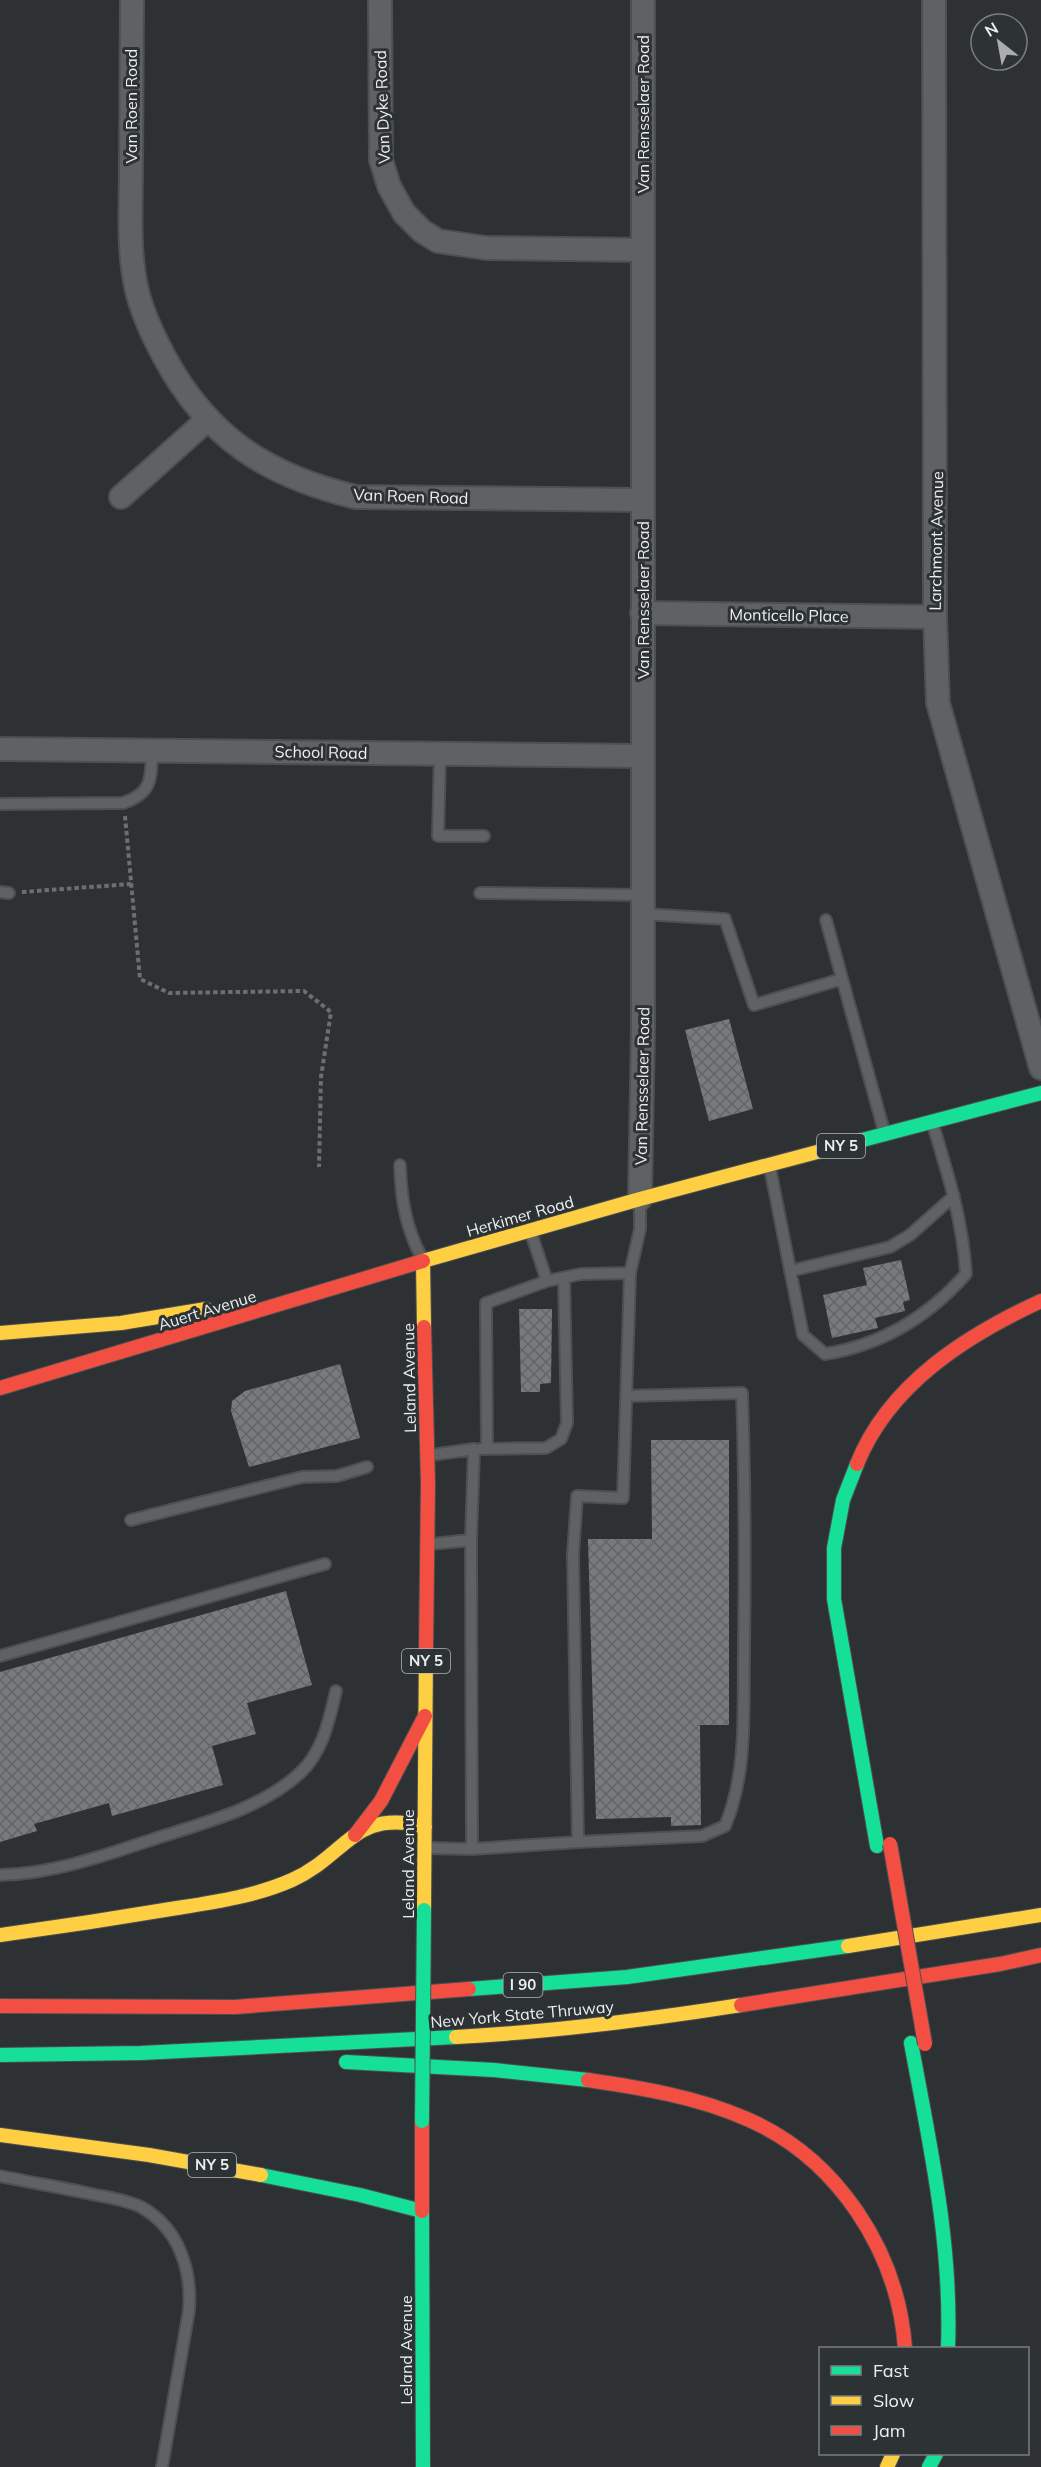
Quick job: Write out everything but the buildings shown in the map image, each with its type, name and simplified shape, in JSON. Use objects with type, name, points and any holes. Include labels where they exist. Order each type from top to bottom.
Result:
[{"type":"main road","name":"Herkimer Road","points":[[244,1300],[423,1261],[640,1199],[1041,1093]]},
{"type":"main road","name":"Auert Avenue","points":[[0,1388],[423,1261]]},
{"type":"main road","name":"Leland Avenue","points":[[423,1261],[428,1455],[422,2121],[423,2467]]},
{"type":"main road","points":[[884,1845],[834,1599],[834,1551],[846,1490],[868,1443],[889,1408],[918,1377],[958,1344],[1003,1316],[1041,1301]]},
{"type":"main road","points":[[0,1334],[121,1323],[181,1315],[223,1305]]},
{"type":"main road","points":[[860,1496],[886,1436],[910,1404],[961,1358],[1002,1333],[1033,1321]]},
{"type":"main road","points":[[854,1516],[847,1594],[884,1845],[918,2044],[947,2245],[951,2307],[948,2347]]},
{"type":"main road","name":"NY 5","points":[[0,1935],[106,1921],[233,1899],[268,1889],[315,1868],[354,1837],[381,1801],[425,1716]]},
{"type":"main road","points":[[354,1837],[377,1824],[390,1821],[425,1827]]},
{"type":"main road","points":[[931,1935],[1018,1904]]},
{"type":"main road","name":"New York State Thruway","points":[[0,2006],[235,2007],[627,1977],[931,1935],[1041,1915]]},
{"type":"main road","name":"New York State Thruway","points":[[0,2055],[141,2053],[526,2032],[659,2018],[988,1966],[1041,1955]]},
{"type":"main road","points":[[918,2044],[958,2237]]},
{"type":"main road","points":[[141,2053],[293,2059]]},
{"type":"main road","points":[[328,2061],[468,2067],[588,2078],[686,2098],[743,2117],[780,2137],[810,2159],[843,2192],[869,2228],[891,2277],[905,2335],[905,2347]]},
{"type":"main road","name":"NY 5","points":[[0,2136],[108,2147],[236,2169],[393,2202],[422,2211]]},
{"type":"street","name":"Van Roen Road","points":[[132,0],[130,218],[136,286],[152,335],[180,386],[207,420],[263,462],[313,487],[356,497],[642,500]]},
{"type":"street","name":"Van Dyke Road","points":[[380,0],[381,160],[389,186],[404,213],[422,231],[438,241],[486,248],[643,250]]},
{"type":"street","name":"Van Rensselaer Road","points":[[640,1199],[643,905],[643,0]]},
{"type":"street","name":"Larchmont Avenue","points":[[934,0],[937,440],[935,617],[938,703],[1041,1068]]},
{"type":"street","points":[[121,497],[207,420]]},
{"type":"street","name":"Monticello Place","points":[[642,613],[935,617]]},
{"type":"street","name":"School Road","points":[[0,748],[643,756]]},
{"type":"lane","points":[[0,804],[123,803],[139,798],[151,781],[152,750]]},
{"type":"lane","points":[[440,754],[438,836],[484,836]]},
{"type":"lane","points":[[480,893],[643,905],[725,919],[754,1005],[842,979]]},
{"type":"lane","points":[[826,920],[884,1134]]},
{"type":"lane","points":[[769,1165],[804,1335],[825,1354],[852,1350],[888,1336],[920,1317],[950,1292],[966,1274],[964,1248],[954,1196],[932,1122]]},
{"type":"lane","points":[[400,1166],[401,1197],[409,1228],[423,1261]]},
{"type":"lane","points":[[790,1271],[890,1247],[910,1234],[954,1196]]},
{"type":"lane","points":[[578,1842],[573,1566],[577,1496],[623,1498],[630,1273],[640,1229],[640,1199]]},
{"type":"lane","points":[[531,1230],[546,1281]]},
{"type":"lane","points":[[487,1448],[486,1303],[546,1281],[581,1274],[630,1273]]},
{"type":"lane","points":[[428,1455],[487,1448],[546,1448],[561,1439],[567,1423],[564,1278]]},
{"type":"lane","points":[[424,1848],[472,1849],[702,1836],[725,1826],[735,1802],[743,1720],[746,1502],[742,1393],[626,1396]]},
{"type":"lane","points":[[472,1849],[471,1540],[474,1449]]},
{"type":"lane","points":[[131,1520],[302,1477],[337,1476],[367,1467]]},
{"type":"lane","points":[[427,1544],[471,1540]]},
{"type":"lane","points":[[0,1656],[325,1564]]},
{"type":"lane","points":[[0,1875],[89,1861],[227,1815],[269,1794],[301,1772],[325,1737],[336,1691]]},
{"type":"lane","points":[[0,2176],[110,2198],[141,2208],[169,2230],[184,2256],[191,2287],[189,2310],[162,2467]]},
{"type":"path","points":[[123,803],[141,979],[169,993],[304,991],[331,1012],[321,1077],[319,1167]]},
{"type":"path","points":[[5,892],[131,884]]},
{"type":"traffic: fast","points":[[851,1143],[1041,1093]]},
{"type":"traffic: fast","points":[[857,1464],[843,1500],[834,1548],[834,1599],[877,1846]]},
{"type":"traffic: fast","points":[[422,2121],[424,1910]]},
{"type":"traffic: fast","points":[[469,1989],[627,1977],[848,1946]]},
{"type":"traffic: fast","points":[[0,2055],[141,2053],[456,2037]]},
{"type":"traffic: fast","points":[[911,2043],[943,2233],[947,2271],[948,2347]]},
{"type":"traffic: fast","points":[[346,2062],[494,2070],[588,2080]]},
{"type":"traffic: fast","points":[[261,2175],[360,2195],[422,2211]]},
{"type":"traffic: fast","points":[[422,2211],[423,2467]]},
{"type":"traffic: fast","points":[[929,2467],[935,2455]]},
{"type":"traffic: slow","points":[[424,1327],[423,1261],[640,1199],[851,1143]]},
{"type":"traffic: slow","points":[[0,1333],[121,1323],[206,1309]]},
{"type":"traffic: slow","points":[[424,1910],[426,1650]]},
{"type":"traffic: slow","points":[[0,1935],[221,1901],[250,1894],[278,1886],[310,1870],[352,1837],[366,1829],[382,1823],[425,1827]]},
{"type":"traffic: slow","points":[[848,1946],[1041,1915]]},
{"type":"traffic: slow","points":[[456,2037],[598,2025],[741,2005]]},
{"type":"traffic: slow","points":[[0,2135],[149,2155],[261,2175]]},
{"type":"traffic: slow","points":[[887,2467],[893,2455]]},
{"type":"traffic: jam","points":[[0,1388],[423,1261]]},
{"type":"traffic: jam","points":[[857,1464],[871,1435],[889,1410],[933,1365],[959,1346],[1013,1314],[1041,1301]]},
{"type":"traffic: jam","points":[[424,1327],[428,1484],[426,1650]]},
{"type":"traffic: jam","points":[[355,1835],[381,1801],[425,1716]]},
{"type":"traffic: jam","points":[[890,1844],[925,2044]]},
{"type":"traffic: jam","points":[[741,2005],[1000,1964],[1041,1955]]},
{"type":"traffic: jam","points":[[0,2006],[235,2007],[469,1989]]},
{"type":"traffic: jam","points":[[588,2080],[669,2094],[728,2111],[779,2136],[809,2158],[835,2183],[857,2212],[876,2243],[890,2277],[900,2312],[905,2347]]},
{"type":"traffic: jam","points":[[422,2121],[422,2211]]}]
